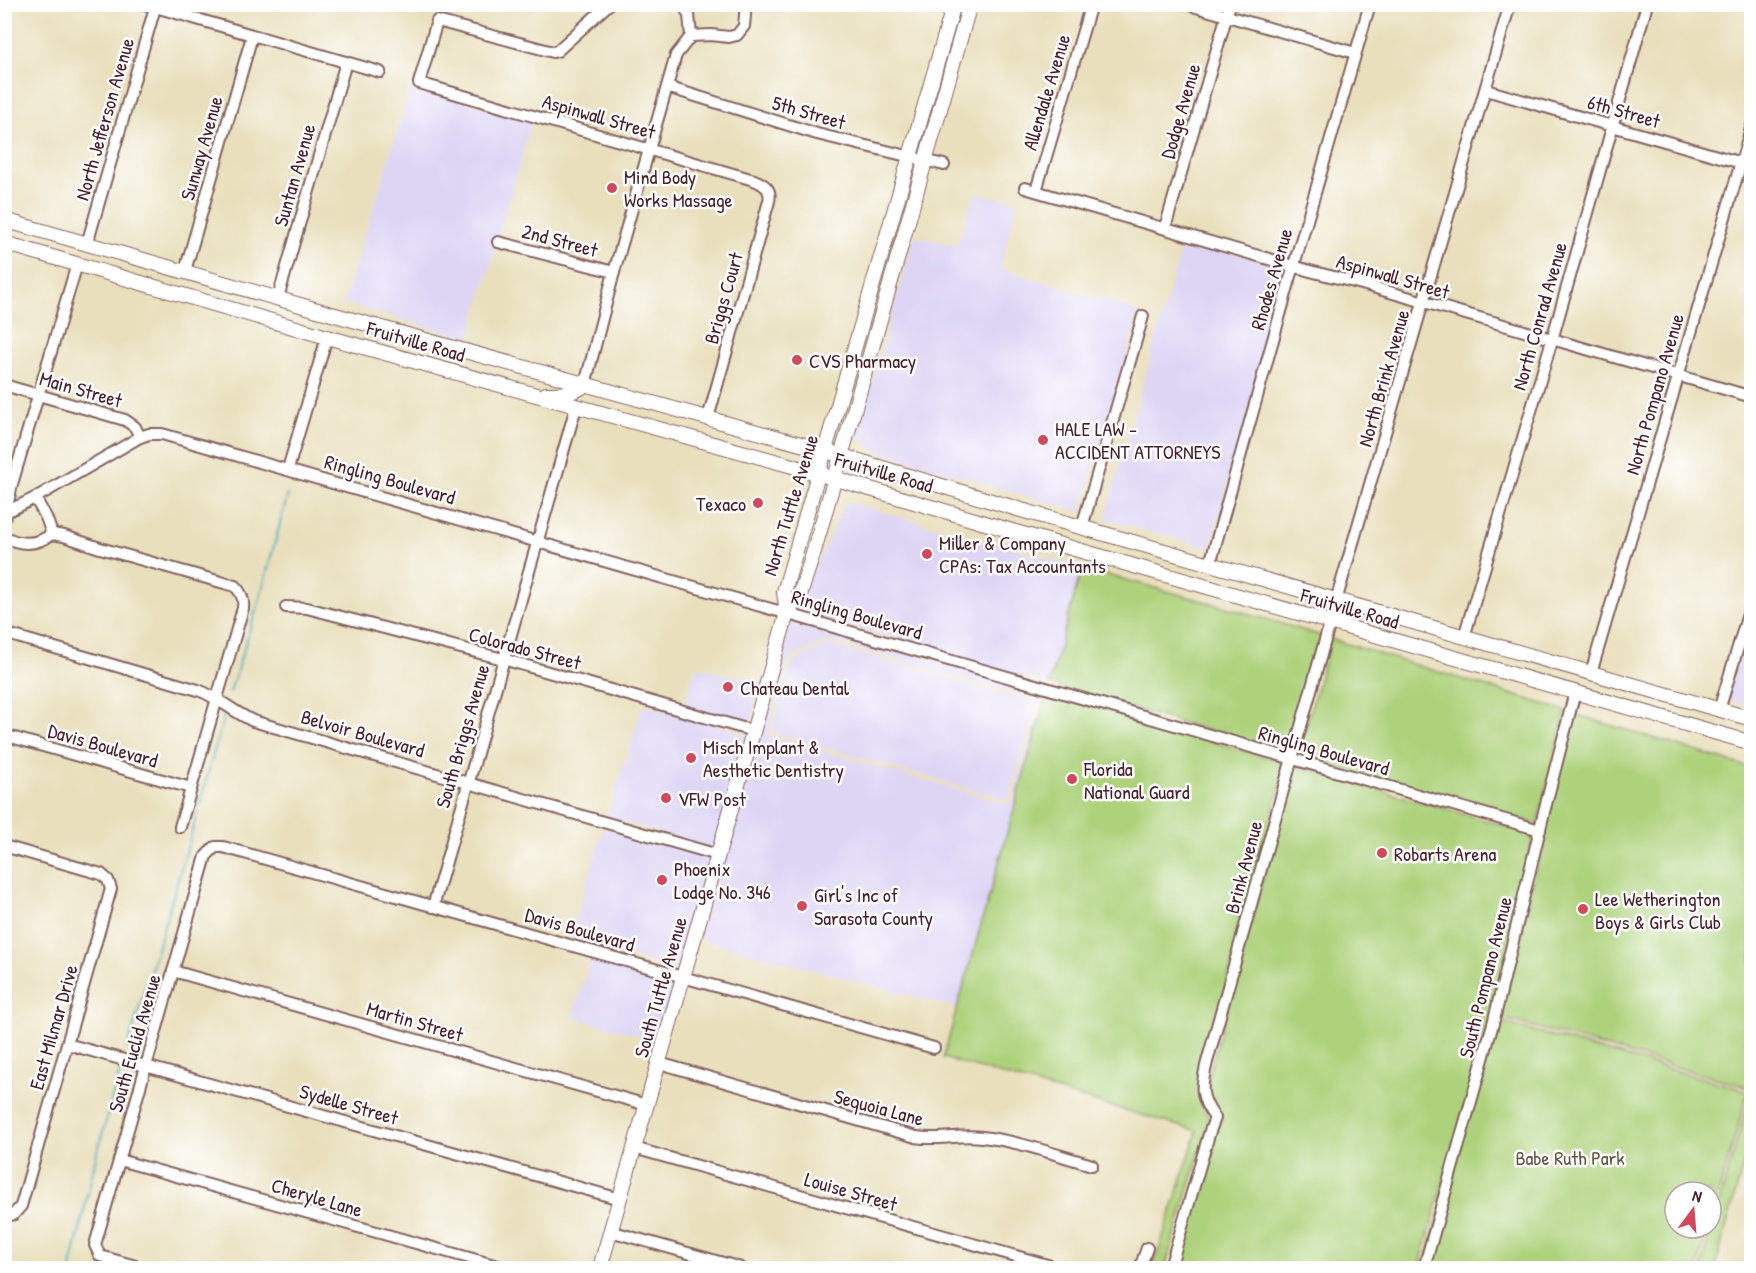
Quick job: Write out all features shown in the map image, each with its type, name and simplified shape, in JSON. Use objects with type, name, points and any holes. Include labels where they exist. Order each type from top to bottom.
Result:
[{"type":"main road","name":"North Tuttle Avenue","points":[[787,612],[784,592],[954,4]]},
{"type":"main road","name":"North Tuttle Avenue","points":[[787,612],[799,598],[842,456],[970,4]]},
{"type":"main road","name":"Fruitville Road","points":[[4,220],[826,451],[1336,601],[1752,719]]},
{"type":"main road","name":"Fruitville Road","points":[[4,243],[327,337],[819,474],[1752,743]]},
{"type":"main road","points":[[529,394],[563,394],[585,385]]},
{"type":"main road","name":"South Tuttle Avenue","points":[[600,1269],[787,612]]},
{"type":"street","name":"Aspinwall Street","points":[[609,4],[557,51],[553,52],[437,21],[419,83],[754,180],[767,189]]},
{"type":"street","points":[[683,4],[689,15],[692,36]]},
{"type":"street","points":[[585,385],[614,272],[676,55],[692,36],[711,35],[729,38],[737,35],[744,26],[746,4]]},
{"type":"street","name":"Allendale Avenue","points":[[1030,189],[1091,4]]},
{"type":"street","points":[[1186,4],[1356,53]]},
{"type":"street","name":"Dodge Avenue","points":[[1165,228],[1230,4]]},
{"type":"street","name":"Rhodes Avenue","points":[[1210,564],[1370,4]]},
{"type":"street","name":"North Brink Avenue","points":[[1330,623],[1510,4]]},
{"type":"street","name":"North Conrad Avenue","points":[[1464,637],[1552,340],[1647,4]]},
{"type":"street","points":[[152,5],[381,72]]},
{"type":"street","name":"North Jefferson Avenue","points":[[87,244],[152,5]]},
{"type":"street","name":"Sunway Avenue","points":[[185,271],[252,36]]},
{"type":"street","name":"Suntan Avenue","points":[[278,298],[346,62]]},
{"type":"street","name":"5th Street","points":[[667,87],[817,134],[944,165]]},
{"type":"street","name":"6th Street","points":[[1486,90],[1746,164]]},
{"type":"street","name":"North Pompano Avenue","points":[[1591,673],[1678,376],[1746,164],[1752,125]]},
{"type":"street","name":"Briggs Court","points":[[708,418],[769,201],[770,194],[767,189]]},
{"type":"street","name":"Aspinwall Street","points":[[1030,189],[1294,265],[1310,272],[1752,396]]},
{"type":"street","name":"2nd Street","points":[[498,242],[614,272]]},
{"type":"street","points":[[5,515],[12,484],[77,264]]},
{"type":"street","points":[[1082,527],[1143,316]]},
{"type":"street","points":[[288,469],[327,337]]},
{"type":"street","name":"Main Street","points":[[4,385],[125,420],[135,427],[140,437]]},
{"type":"street","name":"South Briggs Avenue","points":[[433,907],[576,407]]},
{"type":"street","name":"Ringling Boulevard","points":[[5,515],[140,437],[162,434],[1540,830]]},
{"type":"street","points":[[35,498],[46,517],[51,534]]},
{"type":"street","points":[[4,536],[12,541],[25,544],[41,542],[51,534],[64,536],[235,586],[243,597],[243,608],[180,827]]},
{"type":"street","points":[[1719,710],[1752,601]]},
{"type":"street","name":"Colorado Street","points":[[286,607],[307,608],[503,659],[753,731]]},
{"type":"street","name":"Brink Avenue","points":[[1170,1269],[1215,1118],[1203,1096],[1205,1072],[1330,623]]},
{"type":"street","name":"Belvoir Boulevard","points":[[4,633],[198,690],[253,721],[718,855]]},
{"type":"street","name":"South Pompano Avenue","points":[[1424,1269],[1494,1020],[1575,692]]},
{"type":"street","name":"Davis Boulevard","points":[[4,735],[191,788]]},
{"type":"street","name":"Davis Boulevard","points":[[215,847],[223,847],[934,1047]]},
{"type":"street","name":"South Euclid Avenue","points":[[143,1269],[103,1257],[97,1253],[95,1245],[206,856],[215,847]]},
{"type":"street","name":"East Milmar Drive","points":[[5,848],[101,874],[110,883],[110,894],[21,1206],[10,1215]]},
{"type":"street","name":"Martin Street","points":[[173,971],[647,1105]]},
{"type":"street","name":"Sydelle Street","points":[[67,1044],[620,1199]]},
{"type":"street","name":"Sequoia Lane","points":[[659,1063],[916,1137],[990,1138],[1092,1165]]},
{"type":"street","name":"Louise Street","points":[[634,1148],[1058,1269]]},
{"type":"street","name":"Cheryle Lane","points":[[119,1160],[505,1269]]},
{"type":"street","points":[[610,1231],[741,1269]]},
{"type":"street","points":[[1140,1269],[1147,1248]]},
{"type":"shaded area","points":[[415,77],[414,86],[532,121],[498,237],[495,237],[492,246],[496,247],[469,338],[343,303]]},
{"type":"shaded area","points":[[975,193],[1017,202],[1000,268],[1139,312],[1081,512],[874,450],[857,437],[914,236],[957,246]]},
{"type":"shaded area","points":[[1184,239],[1288,269],[1210,548],[1105,519]]},
{"type":"shaded area","points":[[846,502],[1082,568],[1049,684],[795,610]]},
{"type":"shaded area","points":[[790,619],[1047,693],[957,1008],[699,939]],"holes":[[[824,642],[834,642],[1038,700],[1040,705],[1012,802],[1008,804],[769,736],[768,731],[786,665],[797,654]]]},
{"type":"shaded area","points":[[1751,622],[1751,707],[1727,699]]},
{"type":"shaded area","points":[[826,646],[833,646],[1036,703],[1009,800],[771,732],[790,666],[799,658]]},
{"type":"shaded area","points":[[696,667],[762,682],[750,725],[685,706]]},
{"type":"shaded area","points":[[643,705],[747,734],[715,849],[607,817]]},
{"type":"shaded area","points":[[604,827],[713,858],[681,970],[569,940]]},
{"type":"shaded area","points":[[592,956],[678,980],[660,1041],[572,1017]]},
{"type":"green space","points":[[1082,568],[1322,636],[1289,754],[1049,684]]},
{"type":"green space","points":[[1331,639],[1566,711],[1537,824],[1297,756]]},
{"type":"green space","points":[[1047,693],[1286,763],[1198,1090],[1200,1104],[1210,1119],[1165,1268],[1153,1268],[1197,1131],[943,1058]]},
{"type":"green space","points":[[1574,714],[1751,768],[1751,1088],[1499,1017]]},
{"type":"green space","points":[[1295,766],[1534,834],[1490,1019],[1419,1268],[1174,1268],[1214,1133],[1222,1119],[1209,1100],[1207,1084]]},
{"type":"green space","name":"Babe Ruth Park","points":[[1494,1020],[1748,1091],[1722,1180],[1663,1180],[1663,1240],[1705,1240],[1697,1268],[1424,1268]]},
{"type":"green space","points":[[1751,1092],[1751,1137],[1723,1239],[1723,1191]]},
{"type":"green space","points":[[1709,1240],[1723,1240],[1715,1268],[1701,1268]]},
{"type":"waterway","points":[[230,692],[260,598],[288,494]]},
{"type":"waterway","points":[[127,1049],[224,716]]},
{"type":"waterway","points":[[71,1268],[96,1157],[121,1067]]},
{"type":"place","name":"Mind Body Works Massage","points":[[612,188]]},
{"type":"place","name":"CVS Pharmacy","points":[[797,360]]},
{"type":"place","name":"HALE LAW - ACCIDENT ATTORNEYS","points":[[1043,440]]},
{"type":"place","name":"Texaco","points":[[758,503]]},
{"type":"place","name":"Miller & Company CPAs: Tax Accountants","points":[[927,554]]},
{"type":"place","name":"Chateau Dental","points":[[728,687]]},
{"type":"place","name":"Misch Implant & Aesthetic Dentistry","points":[[691,758]]},
{"type":"place","name":"Florida National Guard","points":[[1072,779]]},
{"type":"place","name":"VFW Post","points":[[666,798]]},
{"type":"place","name":"Robarts Arena","points":[[1382,853]]},
{"type":"place","name":"Phoenix Lodge No. 346","points":[[662,880]]},
{"type":"place","name":"Girl's Inc of Sarasota County","points":[[802,906]]},
{"type":"place","name":"Lee Wetherington Boys & Girls Club","points":[[1583,909]]}]
